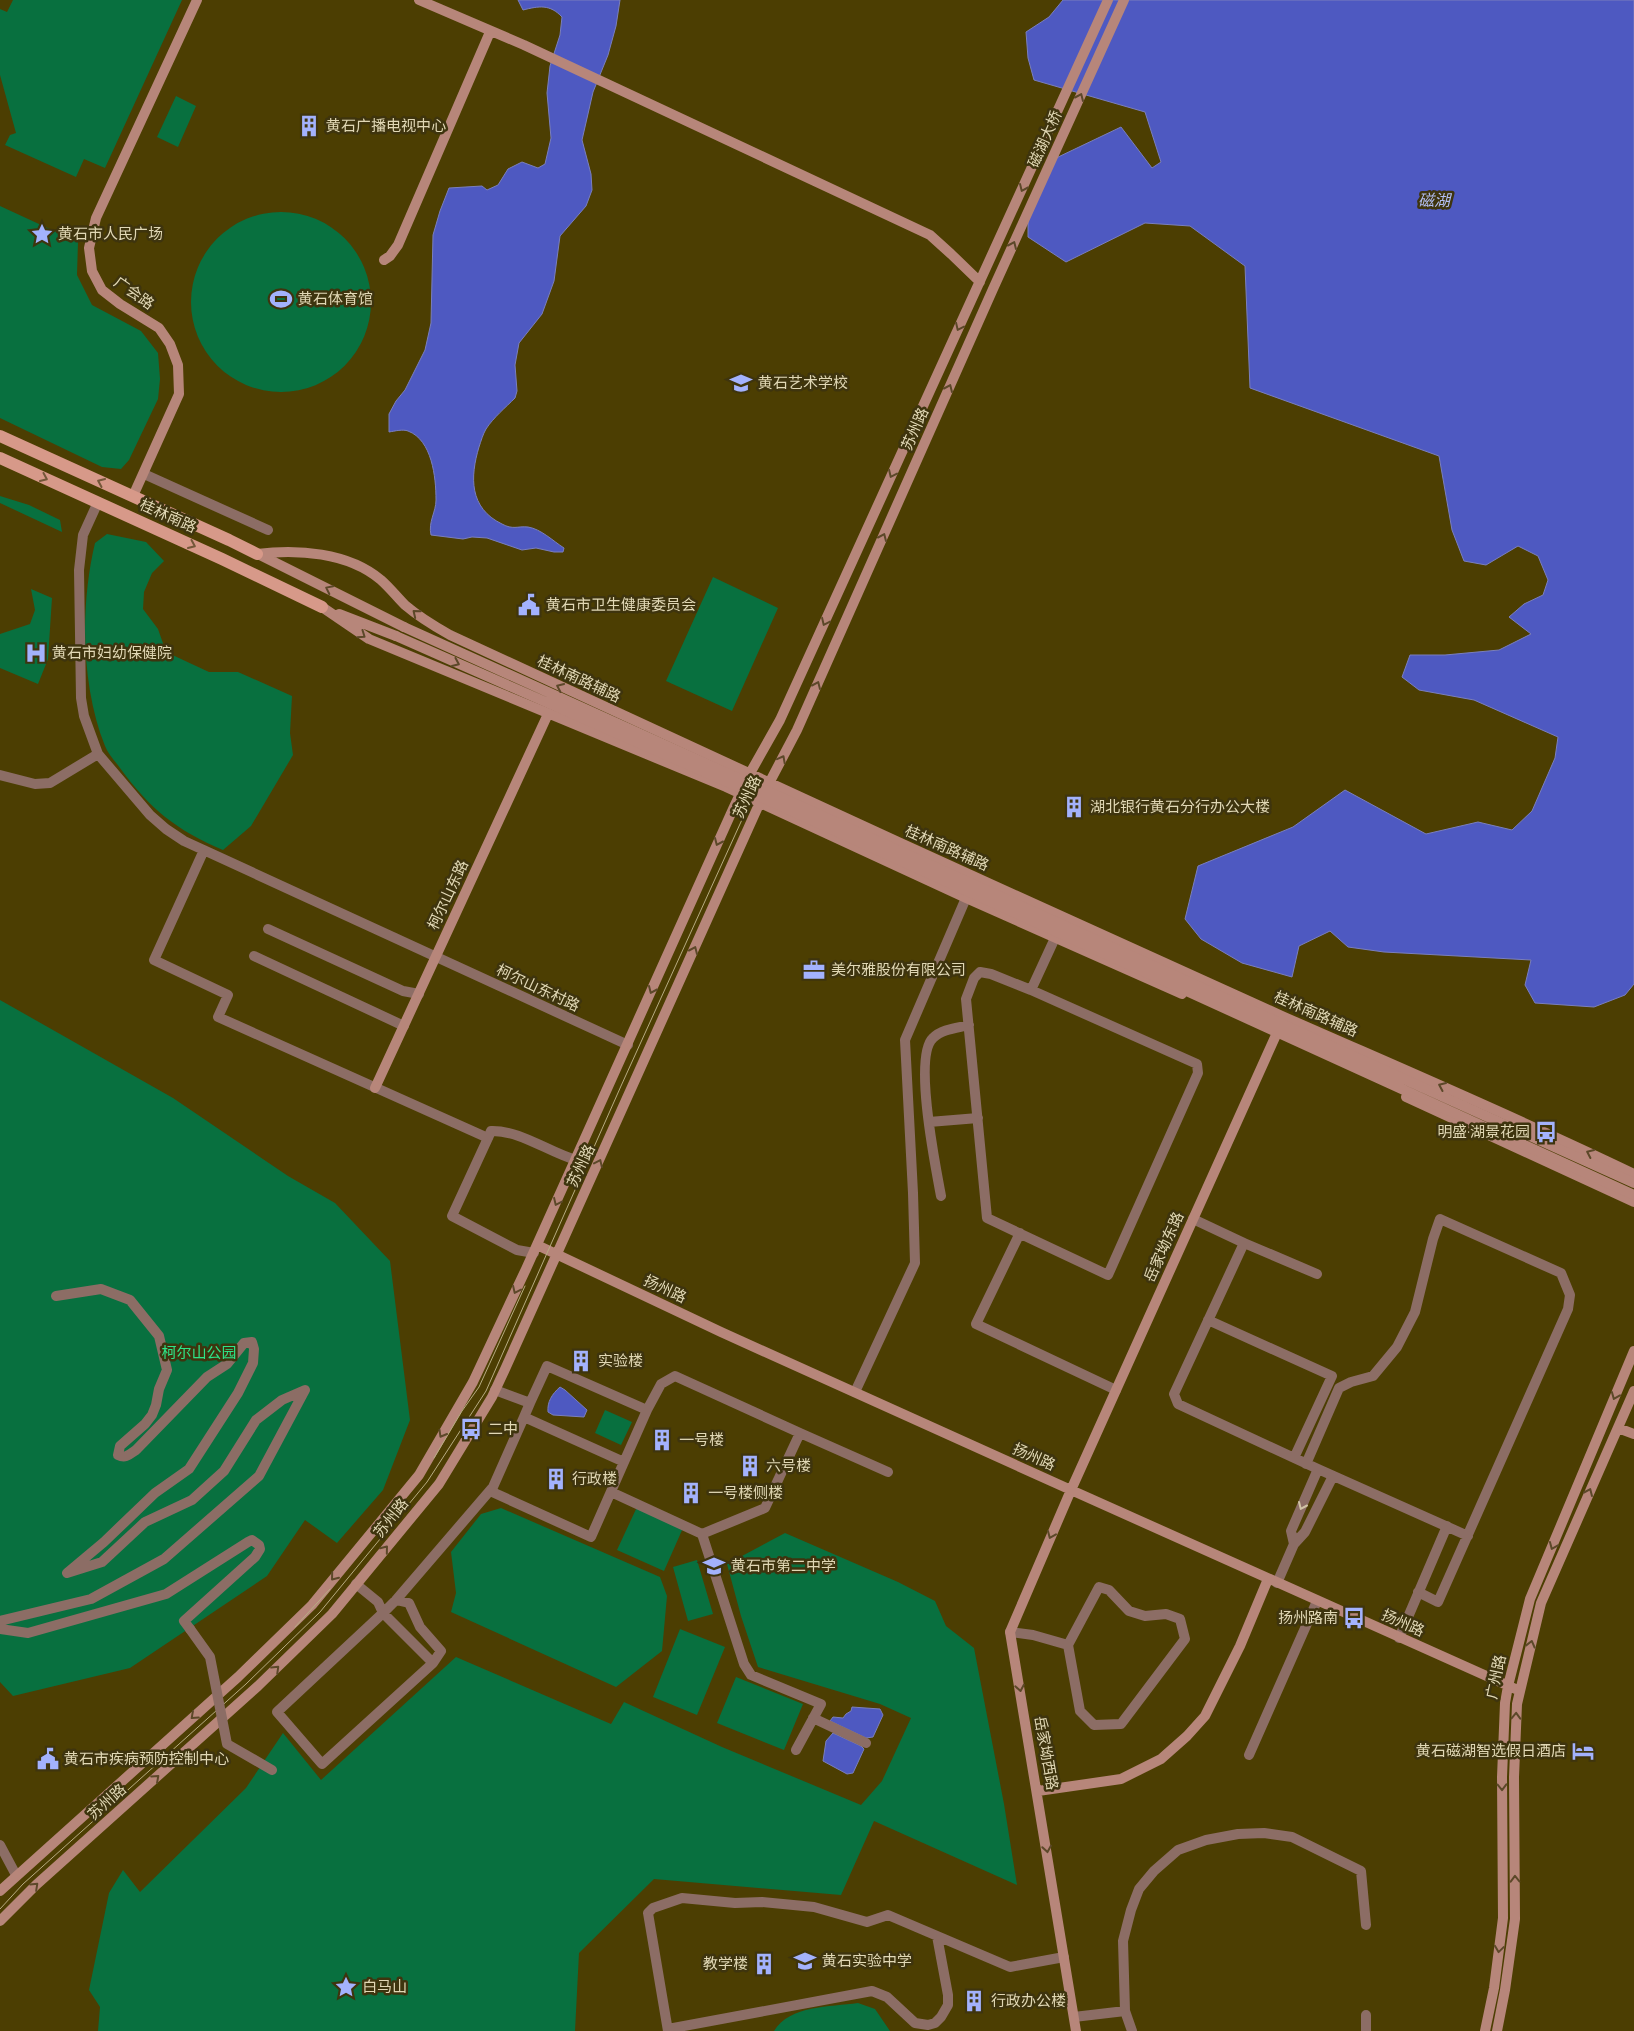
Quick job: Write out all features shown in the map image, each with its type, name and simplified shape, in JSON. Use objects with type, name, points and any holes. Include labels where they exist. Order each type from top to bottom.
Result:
[{"type":"main road","name":"广会路","points":[[133,496],[179,394],[178,365],[170,344],[159,328],[120,304],[102,290],[92,271],[90,248],[96,218],[197,0]]},
{"type":"main road","points":[[419,0],[524,45],[930,235],[980,282]]},
{"type":"main road","name":"磁湖大桥","points":[[980,282],[1108,0]]},
{"type":"main road","name":"磁湖大桥","points":[[993,290],[1124,0]]},
{"type":"main road","points":[[384,260],[390,256],[398,245],[490,32]]},
{"type":"main road","name":"苏州路","points":[[0,1891],[230,1683],[312,1605],[419,1474],[473,1382],[576,1160],[749,775],[780,720],[980,282]]},
{"type":"main road","name":"苏州路","points":[[0,1921],[36,1885],[258,1686],[332,1614],[439,1484],[495,1390],[768,784],[797,730],[993,290]]},
{"type":"main road","name":"桂林南路","points":[[0,436],[257,554]]},
{"type":"main road","name":"桂林南路","points":[[0,458],[322,607]]},
{"type":"main road","name":"桂林南路辅路","points":[[257,554],[277,551],[317,554],[356,564],[380,580],[427,622],[450,635],[768,784],[1284,1017],[1546,1132],[1634,1174]]},
{"type":"main road","points":[[257,554],[404,627],[1634,1184]]},
{"type":"main road","points":[[322,607],[396,636],[759,796],[1634,1195]]},
{"type":"main road","points":[[322,607],[369,640],[760,802],[966,898],[1276,1036],[1608,1190],[1634,1204]]},
{"type":"main road","name":"柯尔山东路","points":[[375,1088],[548,714]]},
{"type":"main road","name":"岳家坳东路","points":[[1070,1490],[1284,1017]]},
{"type":"main road","name":"扬州路","points":[[535,1249],[557,1255],[1070,1490],[1520,1691]]},
{"type":"main road","name":"广州路","points":[[1485,2031],[1494,1988],[1503,1918],[1502,1777],[1505,1703],[1508,1686],[1530,1599],[1634,1351]]},
{"type":"main road","name":"广州路","points":[[1497,2031],[1506,1990],[1515,1919],[1514,1778],[1517,1704],[1541,1603],[1634,1391]]},
{"type":"main road","points":[[1634,1405],[1619,1424],[1634,1434]]},
{"type":"main road","points":[[1010,1632],[1070,1490]]},
{"type":"main road","points":[[1038,1790],[1121,1779],[1161,1759],[1187,1736],[1205,1716],[1273,1581]]},
{"type":"main road","name":"岳家坳西路","points":[[1010,1632],[1038,1790],[1076,2031]]},
{"type":"street","points":[[144,474],[268,530]]},
{"type":"street","points":[[0,775],[35,784],[50,783],[98,754],[84,716],[81,698],[79,580],[83,534],[98,502]]},
{"type":"street","name":"柯尔山东村路","points":[[98,754],[156,821],[175,836],[628,1045]]},
{"type":"street","points":[[204,850],[154,960],[228,994],[218,1017],[488,1138]]},
{"type":"street","points":[[855,1392],[915,1263],[905,1040],[966,898]]},
{"type":"street","points":[[268,929],[403,990],[419,994]]},
{"type":"street","points":[[1031,990],[1055,938]]},
{"type":"street","points":[[254,956],[404,1026]]},
{"type":"street","points":[[980,972],[991,974],[1031,990],[1197,1064],[1198,1073],[1108,1275],[987,1218],[966,999],[974,978],[980,972]]},
{"type":"street","points":[[941,1196],[925,1080],[926,1052],[932,1038],[938,1034],[969,1026]]},
{"type":"street","points":[[930,1122],[978,1118]]},
{"type":"street","points":[[535,1249],[517,1250],[452,1216],[491,1130],[504,1130],[562,1156],[576,1160]]},
{"type":"street","points":[[1193,1219],[1317,1274]]},
{"type":"street","points":[[1306,1464],[1339,1388],[1351,1382],[1373,1376],[1397,1347],[1415,1312],[1433,1239],[1440,1219],[1561,1273],[1570,1295],[1568,1309],[1468,1536],[1438,1602],[1418,1592]]},
{"type":"street","points":[[1020,1233],[976,1324],[1116,1390]]},
{"type":"street","points":[[1244,1243],[1174,1394],[1178,1404],[1318,1470],[1468,1536]]},
{"type":"street","points":[[0,1621],[91,1598],[164,1560],[259,1476],[305,1390],[282,1400],[256,1420],[224,1471],[192,1500],[145,1522],[102,1562],[67,1573],[104,1542],[155,1493],[189,1469],[232,1405],[253,1363],[254,1349],[252,1342],[244,1342],[227,1364],[207,1377],[136,1450],[127,1457],[122,1457],[118,1455],[120,1446],[145,1424],[152,1415],[159,1389],[167,1370],[159,1336],[130,1300],[101,1289],[56,1296]]},
{"type":"street","points":[[1208,1320],[1332,1376],[1351,1382]]},
{"type":"street","points":[[396,1600],[409,1603],[420,1627],[441,1651],[433,1663],[322,1764],[277,1712],[396,1600],[490,1491],[547,1366],[647,1410]]},
{"type":"street","points":[[490,1491],[591,1537],[647,1410],[661,1384],[675,1376],[888,1472]]},
{"type":"street","points":[[1294,1458],[1332,1376]]},
{"type":"street","points":[[495,1390],[530,1403]]},
{"type":"street","points":[[524,1417],[624,1462]]},
{"type":"street","points":[[702,1534],[766,1508],[800,1432]]},
{"type":"street","points":[[1294,1544],[1291,1531],[1318,1470]]},
{"type":"street","points":[[1273,1581],[1294,1544],[1305,1532],[1334,1476]]},
{"type":"street","points":[[611,1492],[702,1534],[751,1675],[821,1704],[796,1750]]},
{"type":"street","points":[[1399,1638],[1447,1526]]},
{"type":"street","points":[[0,1629],[28,1633],[166,1594],[252,1540],[257,1543],[260,1549],[255,1557],[184,1621],[210,1657],[227,1744],[272,1770]]},
{"type":"street","points":[[356,1584],[378,1602],[383,1613],[433,1663]]},
{"type":"street","points":[[1099,1587],[1109,1590],[1129,1611],[1145,1616],[1166,1614],[1180,1619],[1185,1639],[1121,1724],[1094,1725],[1080,1711],[1068,1645],[1099,1587]]},
{"type":"street","points":[[1249,1755],[1317,1601]]},
{"type":"street","points":[[1010,1632],[1032,1635],[1068,1645]]},
{"type":"street","points":[[814,1718],[861,1741]]},
{"type":"street","points":[[1132,2031],[1125,2011],[1123,1941],[1139,1889],[1154,1871],[1178,1850],[1206,1840],[1238,1834],[1264,1833],[1292,1837],[1362,1871],[1366,1925]]},
{"type":"street","points":[[0,1845],[16,1875]]},
{"type":"street","points":[[937,1936],[948,2005],[942,2018],[935,2023],[915,2027],[887,1997],[872,1991],[668,2030],[648,1914],[653,1908],[680,1898],[735,1903],[762,1902],[814,1907],[867,1922],[888,1915],[1010,1967],[1064,1957]]},
{"type":"street","points":[[1074,2017],[1125,2011]]},
{"type":"street","points":[[1366,2015],[1366,2031]]},
{"type":"green space","points":[[13,0],[182,0],[105,168],[84,159],[76,177],[5,145],[10,135],[16,133],[0,75],[0,9],[7,12]]},
{"type":"green space","points":[[176,96],[196,106],[178,147],[157,137]]},
{"type":"green space","points":[[0,206],[78,242],[77,275],[92,305],[141,331],[158,353],[160,379],[158,399],[129,460],[121,469],[102,467],[0,418]]},
{"type":"green space","name":"黄石体育馆","points":[[281,212],[299,214],[315,219],[331,227],[350,245],[356,252],[367,276],[371,302],[369,320],[364,336],[356,352],[338,371],[331,377],[307,388],[281,392],[263,390],[247,385],[231,377],[212,359],[206,352],[195,328],[191,302],[193,284],[198,268],[206,252],[224,233],[231,227],[255,216]]},
{"type":"green space","points":[[0,496],[29,505],[60,520],[62,532],[0,503]]},
{"type":"green space","points":[[107,534],[146,542],[164,561],[152,573],[144,592],[143,609],[158,629],[166,652],[209,672],[238,672],[292,696],[290,733],[293,755],[251,826],[223,850],[191,835],[153,807],[131,782],[105,746],[91,698],[85,646],[85,619],[90,567],[95,543]]},
{"type":"green space","points":[[713,577],[778,608],[732,711],[666,681]]},
{"type":"green space","points":[[31,589],[52,598],[48,659],[38,684],[0,668],[0,634],[30,624],[35,610]]},
{"type":"green space","name":"柯尔山公园","points":[[0,1000],[173,1098],[288,1176],[335,1203],[390,1261],[410,1420],[383,1490],[337,1543],[305,1520],[267,1576],[130,1668],[13,1696],[0,1682]]},
{"type":"green space","points":[[605,1410],[632,1422],[621,1445],[595,1433]]},
{"type":"green space","points":[[637,1507],[683,1528],[664,1571],[617,1550]]},
{"type":"green space","points":[[501,1508],[660,1577],[667,1596],[662,1651],[616,1687],[451,1612],[456,1593],[451,1552],[481,1514]]},
{"type":"green space","points":[[785,1533],[898,1582],[935,1601],[946,1626],[974,1648],[1004,1804],[1017,1885],[874,1821],[841,1895],[654,1879],[579,1953],[575,2031],[98,2031],[100,2007],[89,1990],[109,1893],[123,1870],[140,1892],[246,1788],[283,1733],[321,1780],[456,1657],[611,1724],[624,1702],[722,1747],[861,1805],[882,1781],[911,1718],[880,1704],[758,1667],[741,1616],[727,1564]]},
{"type":"green space","points":[[697,1560],[713,1614],[688,1621],[673,1567]]},
{"type":"green space","points":[[680,1629],[725,1647],[697,1715],[653,1697]]},
{"type":"green space","points":[[736,1677],[803,1704],[784,1750],[717,1723]]},
{"type":"green space","points":[[858,2003],[875,2009],[890,2031],[774,2031],[781,2022],[800,2012]]},
{"type":"water","points":[[518,0],[620,0],[616,26],[608,55],[593,92],[582,140],[591,174],[592,190],[586,206],[560,236],[554,281],[542,314],[519,343],[515,365],[517,391],[515,398],[486,429],[479,447],[474,469],[475,491],[478,501],[491,517],[509,527],[528,527],[538,530],[564,548],[563,552],[536,548],[522,550],[487,538],[472,537],[463,539],[431,535],[430,530],[436,504],[436,491],[431,460],[422,442],[416,436],[408,431],[389,432],[389,414],[405,390],[425,350],[431,323],[433,235],[449,188],[482,186],[487,190],[498,185],[508,169],[522,162],[538,168],[545,164],[551,138],[547,93],[550,66],[560,35],[562,17],[553,10],[544,7],[523,10]]},
{"type":"water","name":"磁湖","points":[[1063,0],[1634,0],[1634,984],[1625,995],[1594,1007],[1535,1003],[1525,985],[1531,960],[1384,952],[1348,947],[1330,931],[1299,946],[1292,977],[1242,963],[1201,939],[1185,919],[1198,866],[1293,827],[1345,790],[1426,834],[1478,822],[1512,830],[1532,811],[1555,758],[1558,737],[1474,700],[1419,690],[1402,677],[1410,655],[1445,655],[1499,650],[1531,634],[1509,617],[1524,604],[1543,595],[1548,580],[1538,556],[1518,546],[1486,565],[1464,561],[1452,530],[1439,456],[1250,388],[1245,266],[1190,226],[1145,223],[1066,262],[1028,237],[1028,206],[1054,159],[1121,127],[1152,168],[1161,162],[1145,112],[1034,80],[1028,58],[1026,32],[1049,17]]},
{"type":"water","points":[[560,1387],[587,1410],[584,1417],[553,1415],[548,1412],[551,1398]]},
{"type":"water","points":[[852,1707],[880,1709],[883,1715],[873,1737],[866,1738],[830,1721],[833,1717],[843,1718],[851,1711]]},
{"type":"water","points":[[833,1733],[864,1749],[853,1773],[847,1774],[823,1761],[826,1741]]},
{"type":"tram line","points":[[0,1909],[23,1884],[246,1684],[320,1612],[427,1482],[486,1391],[621,1086],[750,802],[755,795],[763,795],[792,806],[1634,1191]]},
{"type":"tram line","points":[[434,1458],[462,1411],[479,1387],[525,1286]]},
{"type":"tram line","points":[[295,1627],[330,1589]]},
{"type":"place","name":"黄石广播电视中心","points":[[309,126]]},
{"type":"place","name":"黄石市人民广场","points":[[42,234]]},
{"type":"place","name":"黄石体育馆","points":[[281,299]]},
{"type":"place","name":"黄石艺术学校","points":[[741,383]]},
{"type":"place","name":"黄石市卫生健康委员会","points":[[529,605]]},
{"type":"place","name":"黄石市妇幼保健院","points":[[36,653]]},
{"type":"place","name":"湖北银行黄石分行办公大楼","points":[[1074,807]]},
{"type":"place","name":"美尔雅股份有限公司","points":[[814,970]]},
{"type":"place","name":"明盛·湖景花园","points":[[1546,1132]]},
{"type":"place","name":"实验楼","points":[[581,1361]]},
{"type":"place","name":"二中","points":[[471,1429]]},
{"type":"place","name":"一号楼","points":[[662,1440]]},
{"type":"place","name":"六号楼","points":[[750,1466]]},
{"type":"place","name":"行政楼","points":[[556,1479]]},
{"type":"place","name":"一号楼侧楼","points":[[691,1493]]},
{"type":"place","name":"黄石市第二中学","points":[[714,1566]]},
{"type":"place","name":"扬州路南","points":[[1354,1618]]},
{"type":"place","name":"黄石磁湖智选假日酒店","points":[[1583,1751]]},
{"type":"place","name":"黄石市疾病预防控制中心","points":[[48,1759]]},
{"type":"place","name":"黄石实验中学","points":[[805,1961]]},
{"type":"place","name":"教学楼","points":[[764,1964]]},
{"type":"place","name":"白马山","points":[[346,1987]]},
{"type":"place","name":"行政办公楼","points":[[974,2001]]}]
